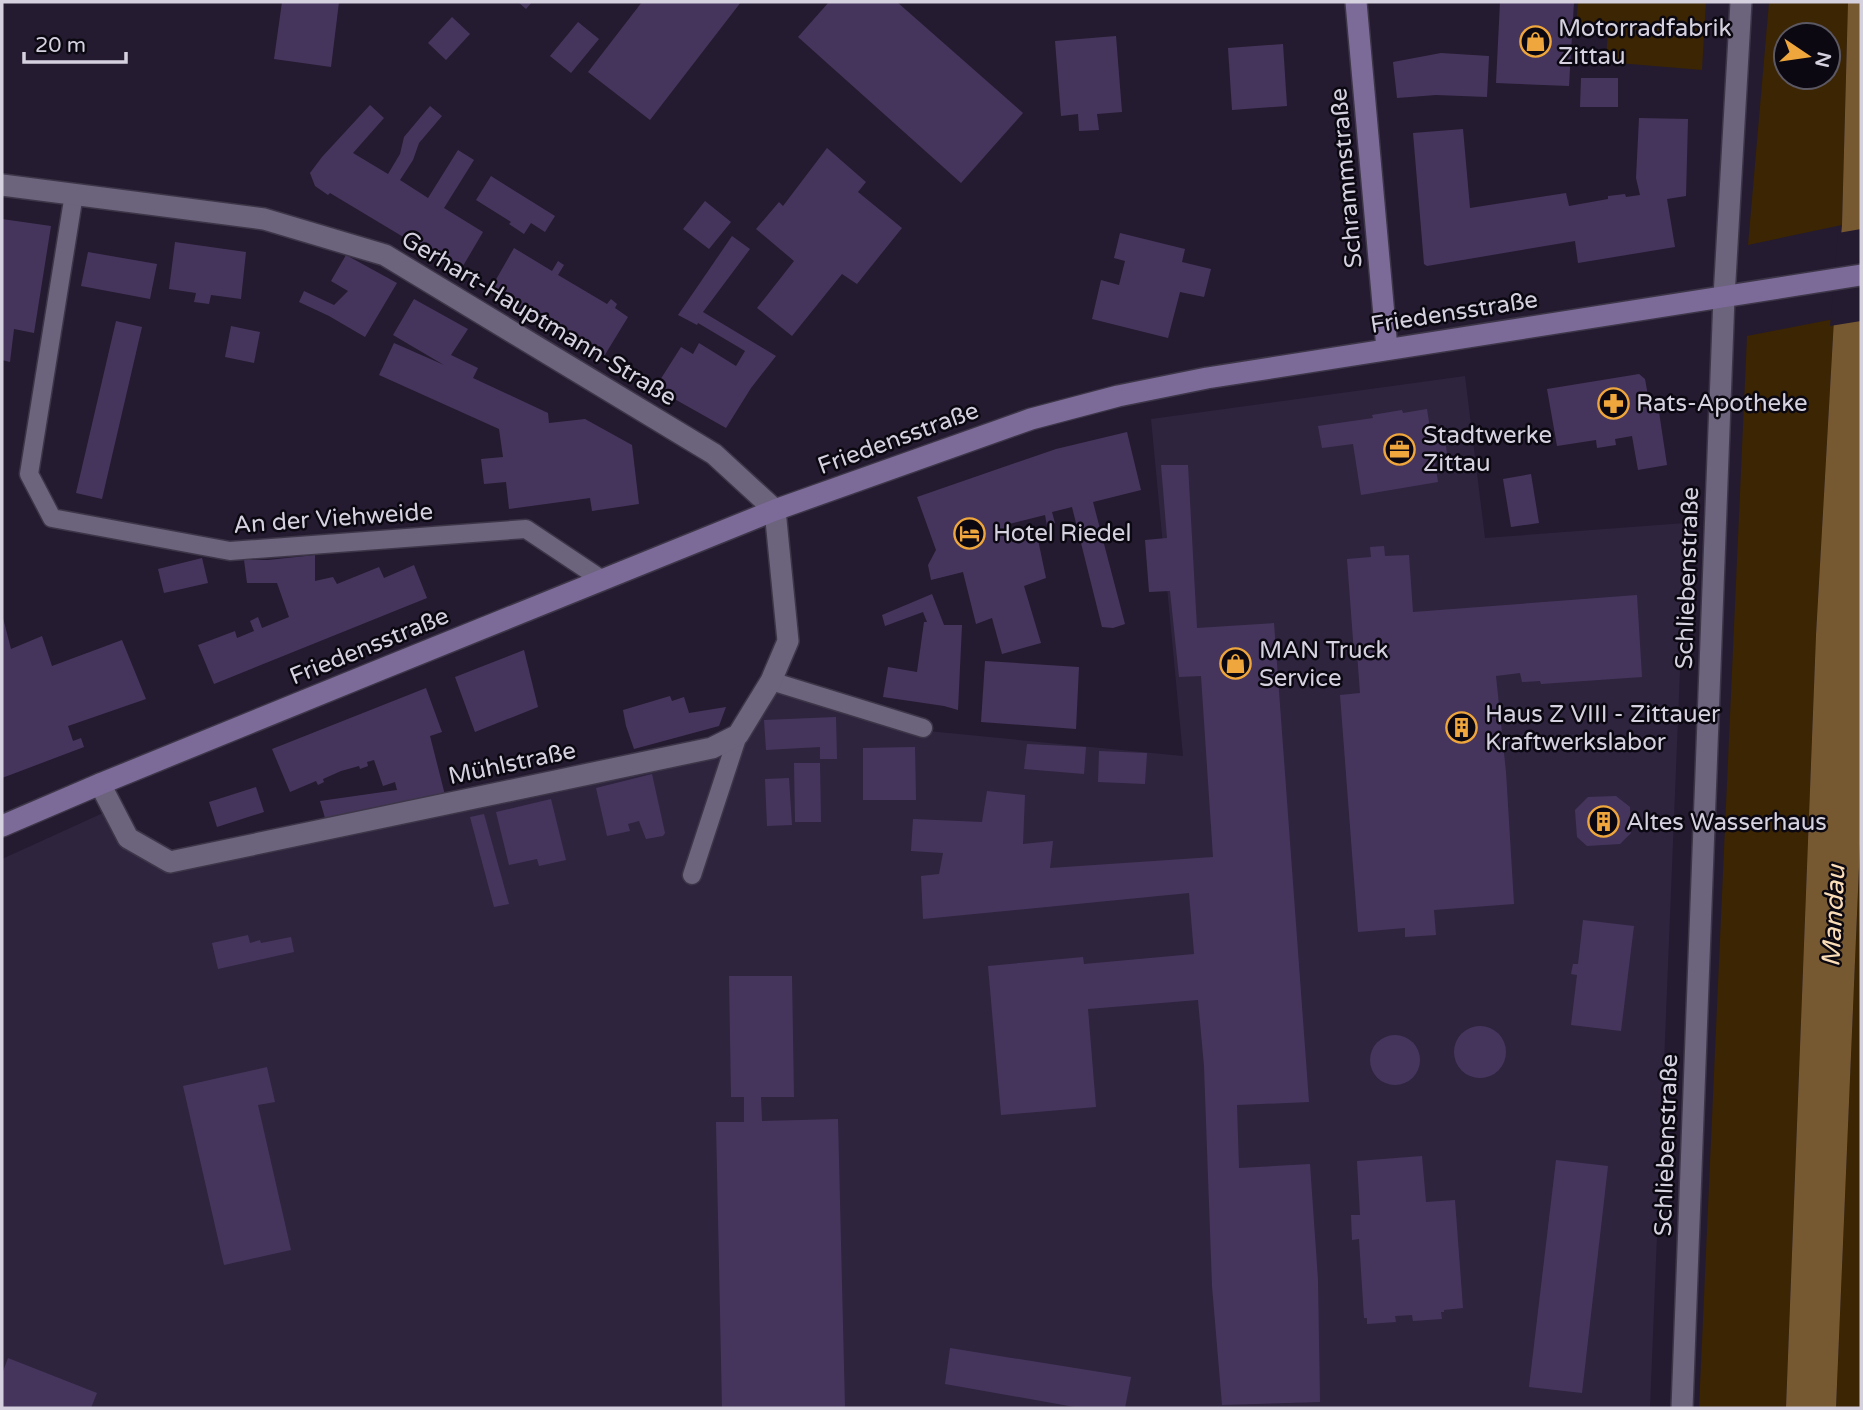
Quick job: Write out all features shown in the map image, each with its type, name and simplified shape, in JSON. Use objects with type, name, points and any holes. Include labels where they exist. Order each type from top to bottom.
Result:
[{"type":"main road","name":"Schrammstraße","points":[[1356,2],[1387,349]]},
{"type":"main road","name":"Friedensstraße","points":[[2,826],[775,510],[1043,415],[1194,381],[1861,275]]},
{"type":"street","name":"Schliebenstraße","points":[[1682,1408],[1724,297],[1741,2]]},
{"type":"street","name":"Gerhart-Hauptmann-Straße","points":[[2,185],[264,219],[385,255],[713,454],[775,510]]},
{"type":"street","points":[[738,734],[771,681],[788,641],[775,510]]},
{"type":"street","name":"Mühlstraße","points":[[100,784],[128,838],[170,862],[712,748],[738,734]]},
{"type":"lane","name":"An der Viehweide","points":[[74,194],[29,474],[52,518],[230,551],[526,529],[601,579]]},
{"type":"lane","points":[[771,681],[923,728]]},
{"type":"lane","points":[[692,875],[738,734]]},
{"type":"shaded area","points":[[1578,2],[1706,2],[1702,70],[1606,62],[1608,27],[1576,26]]},
{"type":"shaded area","points":[[1769,2],[1848,2],[1842,225],[1748,245]]},
{"type":"shaded area","points":[[1834,319],[1816,635],[1786,1408],[1699,1408],[1747,336]]},
{"type":"shaded area","points":[[1465,376],[1485,538],[1686,523],[1650,1408],[2,1408],[2,859],[103,813],[128,848],[167,868],[736,747],[776,687],[928,731],[1183,756],[1151,419]]},
{"type":"shaded area","points":[[1861,820],[1861,1408],[1836,1408]]},
{"type":"water","name":"Mandau","points":[[1848,2],[1861,2],[1861,820],[1836,1408],[1786,1408],[1816,635],[1842,225]]},
{"type":"pier","points":[[1861,229],[1861,321],[1830,326],[1838,233]]},
{"type":"building","points":[[282,2],[339,2],[331,67],[274,59]]},
{"type":"building","points":[[518,2],[532,2],[526,9]]},
{"type":"building","points":[[642,2],[741,2],[650,120],[588,72]]},
{"type":"building","points":[[829,2],[897,2],[1023,113],[961,183],[798,37]]},
{"type":"building","name":"Motorradfabrik Zittau","points":[[1500,2],[1574,2],[1569,86],[1496,83]]},
{"type":"building","points":[[452,17],[470,34],[446,60],[428,43]]},
{"type":"building","points":[[578,22],[599,39],[571,73],[550,56]]},
{"type":"building","points":[[1116,36],[1122,112],[1097,114],[1099,130],[1079,131],[1078,114],[1061,116],[1055,41]]},
{"type":"building","points":[[1283,44],[1287,106],[1232,110],[1228,48]]},
{"type":"building","points":[[1441,53],[1489,56],[1487,97],[1436,95],[1397,98],[1393,62]]},
{"type":"building","points":[[1581,78],[1618,78],[1618,107],[1580,107]]},
{"type":"building","points":[[370,105],[384,118],[353,153],[388,174],[400,154],[404,137],[430,106],[442,116],[419,143],[413,160],[400,180],[428,198],[458,150],[474,160],[444,208],[483,232],[460,271],[315,186],[310,173]]},
{"type":"building","points":[[1639,118],[1688,119],[1686,196],[1667,199],[1675,247],[1578,263],[1575,241],[1427,266],[1424,264],[1413,133],[1463,129],[1470,208],[1566,193],[1569,206],[1608,199],[1608,196],[1640,195],[1636,178]]},
{"type":"building","points":[[827,148],[866,182],[858,192],[902,228],[857,284],[842,274],[792,336],[757,308],[794,261],[756,229],[779,202],[783,206]]},
{"type":"building","points":[[491,176],[555,216],[545,232],[531,223],[524,234],[509,224],[511,222],[476,200]]},
{"type":"building","points":[[705,201],[731,222],[709,249],[683,229]]},
{"type":"building","points":[[2,219],[51,226],[34,333],[14,329],[10,362],[2,360]]},
{"type":"building","points":[[1120,233],[1185,249],[1182,262],[1211,269],[1204,297],[1180,292],[1168,338],[1092,319],[1101,280],[1119,285],[1125,261],[1114,258]]},
{"type":"building","points":[[732,236],[750,249],[703,312],[776,356],[751,388],[726,428],[655,388],[681,347],[693,354],[699,343],[736,366],[745,351],[698,323],[697,325],[678,315]]},
{"type":"building","points":[[175,242],[246,252],[241,299],[211,295],[209,304],[194,302],[196,293],[169,289]]},
{"type":"building","points":[[514,248],[552,271],[558,261],[564,265],[558,275],[607,304],[611,299],[617,304],[615,308],[628,317],[603,358],[490,290]]},
{"type":"building","points":[[88,252],[157,264],[150,299],[81,286]]},
{"type":"building","points":[[346,255],[397,283],[365,337],[299,302],[304,291],[334,305],[348,291],[331,281]]},
{"type":"building","points":[[414,299],[468,329],[451,355],[478,368],[473,378],[548,413],[549,423],[585,419],[632,445],[639,504],[592,511],[590,498],[509,509],[506,482],[484,484],[481,459],[503,457],[499,429],[379,375],[394,343],[444,365],[393,335]]},
{"type":"building","points":[[116,321],[142,327],[102,499],[76,493]]},
{"type":"building","points":[[231,326],[260,332],[254,363],[225,357]]},
{"type":"building","points":[[1639,374],[1645,379],[1651,413],[1659,412],[1667,465],[1638,470],[1632,436],[1615,439],[1616,445],[1597,448],[1596,440],[1557,446],[1547,389]]},
{"type":"building","name":"Stadtwerke Zittau","points":[[1427,409],[1431,435],[1444,434],[1447,453],[1434,456],[1438,482],[1361,495],[1353,444],[1322,448],[1318,426],[1373,418],[1372,415],[1402,410],[1403,413]]},
{"type":"building","points":[[1127,432],[1141,490],[1093,502],[1125,624],[1113,628],[1102,627],[1072,507],[1052,512],[1055,523],[1047,526],[1045,515],[1005,525],[1012,542],[1037,535],[1046,578],[1024,586],[1041,643],[1002,654],[992,618],[976,624],[963,572],[931,580],[928,565],[936,550],[917,497],[1056,449]]},
{"type":"building","points":[[1161,465],[1188,465],[1197,628],[1274,623],[1309,1102],[1237,1105],[1239,1168],[1310,1164],[1318,1280],[1320,1402],[1222,1405],[1212,1286],[1204,1066],[1198,1000],[1088,1009],[1096,1107],[1001,1115],[988,966],[1083,957],[1084,964],[1194,954],[1189,893],[923,919],[921,876],[939,874],[943,853],[911,851],[913,819],[982,822],[987,791],[1025,795],[1023,844],[1053,841],[1050,868],[1213,857],[1201,676],[1179,677],[1170,591],[1149,592],[1145,540],[1167,538]]},
{"type":"building","points":[[1531,474],[1539,523],[1511,527],[1503,479]]},
{"type":"building","points":[[1384,546],[1385,556],[1409,555],[1413,612],[1637,595],[1642,677],[1541,684],[1540,681],[1522,682],[1520,673],[1496,676],[1506,772],[1514,904],[1434,910],[1436,935],[1405,937],[1405,928],[1358,932],[1340,695],[1360,693],[1357,653],[1354,653],[1347,559],[1371,557],[1370,547]]},
{"type":"building","points":[[315,555],[315,581],[333,577],[337,584],[379,567],[384,578],[414,565],[427,598],[214,684],[198,645],[235,631],[237,638],[254,631],[250,621],[258,617],[262,628],[289,617],[277,583],[247,583],[244,560]]},
{"type":"building","points":[[202,558],[208,583],[164,593],[158,569]]},
{"type":"building","points":[[932,594],[944,625],[962,625],[958,710],[883,697],[888,667],[917,672],[924,622],[927,622],[923,612],[885,626],[882,615]]},
{"type":"building","points":[[2,614],[11,649],[42,636],[52,666],[122,640],[146,699],[68,726],[73,741],[81,738],[84,747],[2,778]]},
{"type":"building","points":[[524,650],[538,707],[475,732],[455,677]]},
{"type":"building","points":[[985,661],[1079,667],[1076,729],[981,722]]},
{"type":"building","points":[[426,688],[442,732],[430,736],[445,795],[325,818],[320,801],[397,790],[395,782],[383,786],[374,760],[367,762],[368,766],[341,771],[323,779],[324,782],[318,785],[316,781],[290,792],[272,749]]},
{"type":"building","points":[[670,696],[672,701],[684,697],[689,713],[726,707],[719,726],[634,749],[623,710]]},
{"type":"building","points":[[836,717],[837,759],[820,759],[820,747],[766,750],[764,720]]},
{"type":"building","points":[[1027,744],[1086,747],[1084,774],[1024,769]]},
{"type":"building","points":[[915,747],[916,800],[863,800],[863,748]]},
{"type":"building","points":[[1099,751],[1147,753],[1145,784],[1098,782]]},
{"type":"building","points":[[794,763],[820,763],[821,822],[795,822]]},
{"type":"building","points":[[652,774],[665,833],[663,836],[646,839],[639,821],[628,824],[630,831],[607,836],[596,788]]},
{"type":"building","points":[[789,778],[792,825],[767,826],[765,779]]},
{"type":"building","points":[[256,787],[264,812],[217,827],[209,802]]},
{"type":"building","name":"Altes Wasserhaus","points":[[1616,796],[1630,807],[1631,833],[1620,844],[1587,846],[1577,837],[1575,810],[1588,797]]},
{"type":"building","points":[[551,799],[566,860],[539,866],[537,859],[509,865],[496,812]]},
{"type":"building","points":[[484,814],[509,904],[494,907],[470,817]]},
{"type":"building","points":[[1583,920],[1634,926],[1621,1031],[1571,1025],[1577,975],[1571,974],[1573,964],[1578,964]]},
{"type":"building","points":[[248,935],[250,943],[291,937],[294,952],[218,969],[212,943]]},
{"type":"building","points":[[729,976],[792,976],[794,1097],[761,1097],[762,1121],[838,1119],[845,1408],[722,1408],[716,1122],[744,1122],[744,1097],[731,1097]]},
{"type":"building","points":[[1480,1026],[1490,1028],[1498,1034],[1504,1042],[1504,1062],[1498,1070],[1490,1076],[1480,1078],[1470,1076],[1462,1070],[1456,1062],[1454,1052],[1456,1042],[1462,1034],[1470,1028]]},
{"type":"building","points":[[1385,1036],[1405,1036],[1419,1050],[1419,1070],[1405,1084],[1385,1084],[1371,1070],[1371,1050]]},
{"type":"building","points":[[267,1067],[275,1102],[258,1105],[291,1250],[224,1265],[183,1086]]},
{"type":"building","points":[[1422,1156],[1426,1202],[1455,1200],[1463,1308],[1444,1310],[1441,1312],[1442,1319],[1413,1321],[1412,1315],[1395,1316],[1396,1322],[1367,1324],[1367,1318],[1364,1318],[1359,1239],[1352,1240],[1351,1215],[1360,1215],[1357,1161]]},
{"type":"building","points":[[1556,1160],[1608,1166],[1582,1393],[1529,1387]]},
{"type":"building","points":[[950,1348],[1131,1377],[1125,1408],[1080,1408],[945,1384]]},
{"type":"building","points":[[8,1358],[97,1393],[91,1408],[2,1408],[2,1374]]},
{"type":"place","name":"Motorradfabrik Zittau","points":[[1535,42]]},
{"type":"place","name":"Rats-Apotheke","points":[[1613,403]]},
{"type":"place","name":"Stadtwerke Zittau","points":[[1400,449]]},
{"type":"place","name":"Hotel Riedel","points":[[970,533]]},
{"type":"place","name":"MAN Truck Service","points":[[1236,664]]},
{"type":"place","name":"Haus Z VIII - Zittauer Kraftwerkslabor","points":[[1462,728]]},
{"type":"place","name":"Altes Wasserhaus","points":[[1603,822]]}]
